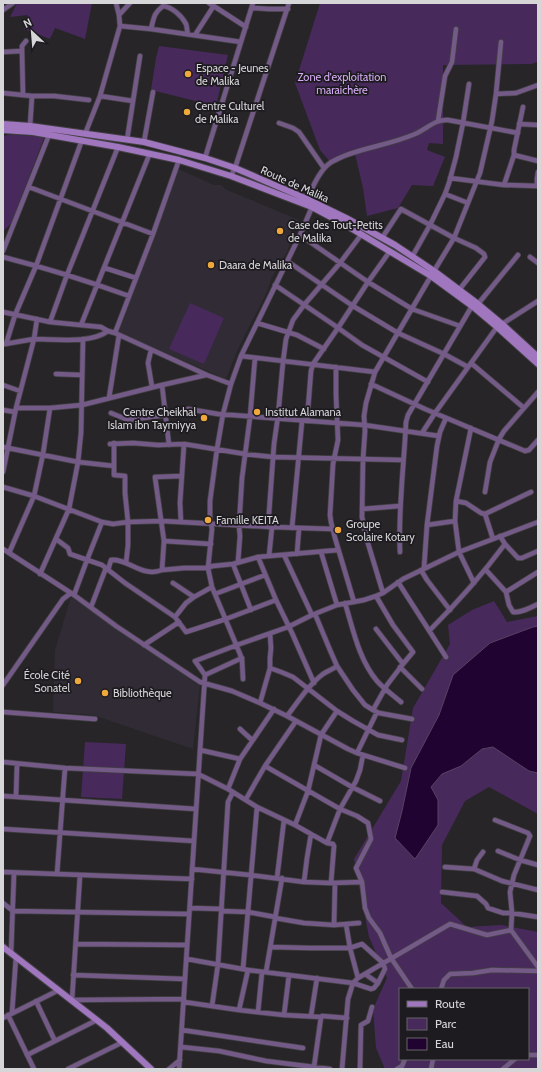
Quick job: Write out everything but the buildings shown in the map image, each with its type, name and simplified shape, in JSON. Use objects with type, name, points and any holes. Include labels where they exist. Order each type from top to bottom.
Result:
[{"type":"main road","name":"Route de Malika","points":[[3,124],[30,126],[144,142],[205,158],[235,168],[307,199],[346,218],[412,257],[475,305],[538,357]]},
{"type":"main road","name":"Route de Malika","points":[[3,130],[33,132],[150,153],[231,176],[312,207],[390,251],[433,273],[459,290],[475,305]]},
{"type":"main road","name":"Route de Malika","points":[[499,325],[538,364]]},
{"type":"main road","points":[[3,947],[107,1028],[151,1069]]},
{"type":"street","points":[[3,10],[13,3]]},
{"type":"street","points":[[85,134],[100,96],[120,26],[116,3]]},
{"type":"street","points":[[119,15],[130,3]]},
{"type":"street","points":[[209,3],[246,27]]},
{"type":"street","points":[[231,176],[235,168],[289,3]]},
{"type":"street","points":[[205,158],[252,5],[269,10],[288,9]]},
{"type":"street","points":[[151,29],[154,15],[163,6],[169,7],[179,14],[186,24],[188,34]]},
{"type":"street","points":[[195,35],[213,6]]},
{"type":"street","points":[[120,26],[241,42]]},
{"type":"street","points":[[438,121],[445,76],[452,62],[456,29]]},
{"type":"street","points":[[24,95],[22,46],[26,41]]},
{"type":"street","points":[[383,593],[363,525],[364,416],[374,372],[454,238],[477,182],[490,128],[496,94],[501,42]]},
{"type":"street","points":[[3,52],[22,51]]},
{"type":"street","points":[[127,140],[140,56]]},
{"type":"street","points":[[412,257],[445,194],[456,157],[469,84]]},
{"type":"street","points":[[496,94],[516,93],[538,85]]},
{"type":"street","points":[[144,142],[153,92]]},
{"type":"street","points":[[3,93],[89,100]]},
{"type":"street","points":[[30,126],[32,96]]},
{"type":"street","points":[[100,96],[133,101]]},
{"type":"street","points":[[504,185],[514,155],[513,153],[523,107]]},
{"type":"street","points":[[307,199],[324,168],[331,162],[352,153],[414,135],[443,119],[518,133]]},
{"type":"street","points":[[280,124],[293,128],[299,132],[324,168]]},
{"type":"street","points":[[520,124],[538,125]]},
{"type":"street","points":[[3,251],[5,238],[29,187],[49,135]]},
{"type":"street","points":[[4,344],[36,266],[82,140]]},
{"type":"street","points":[[50,322],[118,147]]},
{"type":"street","points":[[81,325],[150,153]]},
{"type":"street","points":[[514,155],[538,161]]},
{"type":"street","points":[[109,398],[117,334],[129,296],[179,160]]},
{"type":"street","points":[[450,178],[504,185],[538,186],[538,172]]},
{"type":"street","points":[[29,187],[153,234]]},
{"type":"street","points":[[445,194],[468,203]]},
{"type":"street","points":[[243,679],[242,658],[212,587],[208,568],[212,528],[209,514],[210,501],[222,414],[241,356],[312,207]]},
{"type":"street","points":[[382,238],[401,209],[454,238],[476,248],[484,254],[485,257],[459,290]]},
{"type":"street","points":[[300,234],[368,282],[412,309],[460,326]]},
{"type":"street","points":[[269,556],[273,457],[284,348],[288,332],[293,320],[304,304],[340,263],[361,235]]},
{"type":"street","points":[[292,528],[299,458],[313,364],[390,251]]},
{"type":"street","points":[[400,552],[400,506],[406,422],[408,415],[460,326],[475,305],[518,255]]},
{"type":"street","points":[[3,257],[67,275],[129,296]]},
{"type":"street","points":[[530,257],[538,263]]},
{"type":"street","points":[[287,261],[353,306],[398,333],[469,365],[524,408]]},
{"type":"street","points":[[104,268],[136,278]]},
{"type":"street","points":[[275,286],[304,304],[362,345],[428,382]]},
{"type":"street","points":[[422,433],[469,365],[499,325],[538,301]]},
{"type":"street","points":[[3,312],[50,322],[101,328],[207,375],[231,384]]},
{"type":"street","points":[[3,472],[6,448],[34,339],[37,319]]},
{"type":"street","points":[[257,323],[288,332],[324,349]]},
{"type":"street","points":[[4,344],[34,339],[83,340],[101,335],[108,331]]},
{"type":"street","points":[[40,574],[69,509],[78,462],[81,433],[83,340]]},
{"type":"street","points":[[151,350],[148,363],[152,387]]},
{"type":"street","points":[[241,356],[374,372]]},
{"type":"street","points":[[251,610],[235,563],[240,536],[239,526],[242,478],[250,417],[255,358]]},
{"type":"street","points":[[336,367],[338,440],[334,459],[330,508],[331,522],[354,602]]},
{"type":"street","points":[[56,374],[82,374]]},
{"type":"street","points":[[3,410],[82,405],[207,375]]},
{"type":"street","points":[[371,384],[526,452],[538,440]]},
{"type":"street","points":[[3,385],[20,391]]},
{"type":"street","points":[[162,385],[169,445]]},
{"type":"street","points":[[485,492],[490,462],[499,439],[504,431],[538,392]]},
{"type":"street","points":[[9,553],[34,496],[43,454],[50,408]]},
{"type":"street","points":[[188,409],[250,417],[338,423],[439,436]]},
{"type":"street","points":[[111,413],[128,420],[166,415]]},
{"type":"street","points":[[446,418],[439,436],[427,525],[423,569],[427,580],[450,610]]},
{"type":"street","points":[[471,428],[456,501],[455,521],[459,552],[474,583]]},
{"type":"street","points":[[126,563],[128,522],[124,493],[125,476],[114,476],[112,443],[158,445],[184,444],[273,457],[403,460]]},
{"type":"street","points":[[181,522],[180,503],[184,444]]},
{"type":"street","points":[[6,448],[78,462],[114,466]]},
{"type":"street","points":[[162,570],[164,541],[155,477],[182,476]]},
{"type":"street","points":[[3,487],[34,496],[102,522],[113,524],[162,521],[239,526],[332,529]]},
{"type":"street","points":[[456,501],[466,503],[480,513],[485,514],[531,492]]},
{"type":"street","points":[[362,509],[400,506]]},
{"type":"street","points":[[485,514],[492,539]]},
{"type":"street","points":[[427,525],[455,521]]},
{"type":"street","points":[[3,685],[64,599],[73,594],[102,522]]},
{"type":"street","points":[[180,1069],[205,674],[195,661],[288,627],[314,614],[337,605],[376,596],[383,593],[398,582],[459,552],[538,522]]},
{"type":"street","points":[[297,554],[299,528]]},
{"type":"street","points":[[500,536],[505,544],[519,558],[538,551]]},
{"type":"street","points":[[56,538],[68,548],[70,554],[107,569],[175,617],[186,632],[276,600]]},
{"type":"street","points":[[164,541],[211,544]]},
{"type":"street","points":[[430,630],[486,570],[505,544]]},
{"type":"street","points":[[3,549],[73,594],[144,645],[200,682],[232,691],[274,709],[356,753],[405,768]]},
{"type":"street","points":[[91,607],[111,560],[126,563],[137,569],[154,573],[162,570],[208,568],[258,557],[338,550]]},
{"type":"street","points":[[321,552],[337,605]]},
{"type":"street","points":[[284,555],[338,666],[365,705],[375,711],[412,719]]},
{"type":"street","points":[[258,557],[314,683]]},
{"type":"street","points":[[486,570],[506,592],[512,611],[522,611],[538,604]]},
{"type":"street","points":[[506,592],[538,572]]},
{"type":"street","points":[[215,594],[265,575]]},
{"type":"street","points":[[398,582],[446,657]]},
{"type":"street","points":[[173,583],[194,597]]},
{"type":"street","points":[[175,617],[194,597],[212,587]]},
{"type":"street","points":[[356,753],[369,730],[375,711],[385,689],[401,666],[413,653],[393,626],[376,596]]},
{"type":"street","points":[[345,603],[361,653],[372,674],[377,682],[401,702]]},
{"type":"street","points":[[144,645],[178,622]]},
{"type":"street","points":[[376,629],[401,666],[422,689]]},
{"type":"street","points":[[260,703],[270,668],[270,634]]},
{"type":"street","points":[[205,674],[242,658]]},
{"type":"street","points":[[287,716],[314,683],[323,675],[338,666]]},
{"type":"street","points":[[270,668],[288,675],[337,711],[378,735],[402,740]]},
{"type":"street","points":[[212,1006],[218,964],[230,790],[240,759],[274,709]]},
{"type":"street","points":[[295,825],[308,790],[321,735],[337,711]]},
{"type":"street","points":[[3,712],[95,719]]},
{"type":"street","points":[[246,799],[265,766],[296,721]]},
{"type":"street","points":[[240,729],[252,740]]},
{"type":"street","points":[[200,750],[240,759]]},
{"type":"street","points":[[327,843],[340,809],[356,781],[364,755]]},
{"type":"street","points":[[3,762],[65,768],[198,774],[230,790],[257,807],[295,825],[327,843],[332,843],[334,846],[334,925]]},
{"type":"street","points":[[16,797],[17,764]]},
{"type":"street","points":[[265,766],[340,809],[357,816],[368,823],[371,839],[356,868],[362,882],[365,908],[369,918],[380,933],[392,958],[411,988]]},
{"type":"street","points":[[314,766],[352,787],[380,800]]},
{"type":"street","points":[[57,874],[65,768]]},
{"type":"street","points":[[3,796],[196,809]]},
{"type":"street","points":[[242,969],[257,807]]},
{"type":"street","points":[[258,1012],[264,972],[271,947],[275,918],[284,820]]},
{"type":"street","points":[[495,820],[529,834],[529,839],[520,860],[510,892],[512,913],[511,930],[538,967]]},
{"type":"street","points":[[3,829],[194,841]]},
{"type":"street","points":[[304,882],[311,834]]},
{"type":"street","points":[[498,851],[520,860],[538,865]]},
{"type":"street","points":[[474,870],[482,852]]},
{"type":"street","points":[[445,867],[474,870],[502,881],[538,890]]},
{"type":"street","points":[[192,869],[224,873],[250,874],[304,882],[362,882]]},
{"type":"street","points":[[3,872],[192,879]]},
{"type":"street","points":[[14,873],[14,956],[8,1015],[34,1069]]},
{"type":"street","points":[[80,875],[72,1000],[184,1000],[212,1006],[284,1015],[347,1018]]},
{"type":"street","points":[[442,892],[477,896],[486,904],[488,908],[503,913],[538,917]]},
{"type":"street","points":[[3,903],[13,911],[189,914]]},
{"type":"street","points":[[190,908],[248,912],[304,923],[334,925],[359,923]]},
{"type":"street","points":[[346,924],[350,948],[358,978]]},
{"type":"street","points":[[342,1069],[348,998],[353,983],[358,978],[450,924],[487,935],[511,930]]},
{"type":"street","points":[[76,944],[188,945]]},
{"type":"street","points":[[187,959],[248,970],[353,983],[371,989],[378,983],[385,969],[383,963],[362,944],[350,948],[271,947]]},
{"type":"street","points":[[239,1010],[248,970]]},
{"type":"street","points":[[441,988],[444,980],[450,974],[492,970],[538,971]]},
{"type":"street","points":[[365,974],[378,983]]},
{"type":"street","points":[[73,975],[185,978]]},
{"type":"street","points":[[284,1015],[288,975]]},
{"type":"street","points":[[311,1016],[316,978]]},
{"type":"street","points":[[8,1015],[59,990]]},
{"type":"street","points":[[36,1001],[55,1041]]},
{"type":"street","points":[[360,1069],[361,1024],[368,1021],[372,1007]]},
{"type":"street","points":[[314,1067],[321,1017]]},
{"type":"street","points":[[27,1055],[97,1020]]},
{"type":"street","points":[[182,1030],[303,1048]]},
{"type":"street","points":[[68,1069],[123,1042]]},
{"type":"street","points":[[181,1047],[219,1051],[266,1061],[330,1069]]},
{"type":"street","points":[[169,1069],[180,1060]]},
{"type":"street","points":[[397,1069],[402,1066],[405,1060]]},
{"type":"street","points":[[503,1069],[514,1060]]},
{"type":"shaded area","name":"Daara de Malika","points":[[178,169],[214,185],[221,185],[225,189],[299,220],[287,252],[272,277],[267,292],[238,349],[226,379],[118,332]]},
{"type":"shaded area","points":[[71,597],[200,686],[193,749],[93,715],[53,712],[55,650]]},
{"type":"green space","points":[[17,3],[92,3],[85,39],[55,28],[50,39],[24,29],[28,15],[10,17]]},
{"type":"green space","name":"Zone d'exploitation maraichère","points":[[320,3],[538,3],[538,62],[531,64],[443,65],[443,144],[429,143],[427,150],[445,157],[433,186],[412,185],[398,208],[367,216],[363,188],[355,154],[332,164],[320,150],[295,83]]},
{"type":"green space","name":"Espace - Jeunes de Malika","points":[[159,46],[228,55],[216,106],[151,90]]},
{"type":"green space","points":[[8,135],[44,138],[11,224],[3,231],[3,136]]},
{"type":"green space","points":[[190,303],[224,318],[204,364],[169,349]]},
{"type":"green space","points":[[494,601],[507,622],[538,616],[538,814],[489,787],[465,801],[442,845],[441,903],[467,927],[501,925],[538,932],[538,1069],[385,1069],[376,1048],[373,1009],[387,978],[369,937],[354,859],[401,781],[413,708],[450,644],[448,625],[472,610]]},
{"type":"green space","points":[[85,742],[126,744],[122,799],[81,797]]},
{"type":"water","points":[[538,626],[538,773],[529,771],[493,747],[482,749],[461,766],[442,774],[431,787],[438,800],[438,825],[415,859],[395,838],[411,768],[439,715],[453,675],[490,643]]},
{"type":"place","name":"Espace - Jeunes de Malika","points":[[188,74]]},
{"type":"place","name":"Centre Culturel de Malika","points":[[187,112]]},
{"type":"place","name":"Case des Tout-Petits de Malika","points":[[280,231]]},
{"type":"place","name":"Daara de Malika","points":[[211,265]]},
{"type":"place","name":"Institut Alamana","points":[[257,412]]},
{"type":"place","name":"Centre Cheikhal Islam ibn Taymiyya","points":[[204,418]]},
{"type":"place","name":"Famille KEITA","points":[[208,520]]},
{"type":"place","name":"Groupe Scolaire Kotary","points":[[338,530]]},
{"type":"place","name":"École Cité Sonatel","points":[[78,681]]},
{"type":"place","name":"Bibliothèque","points":[[105,693]]}]
